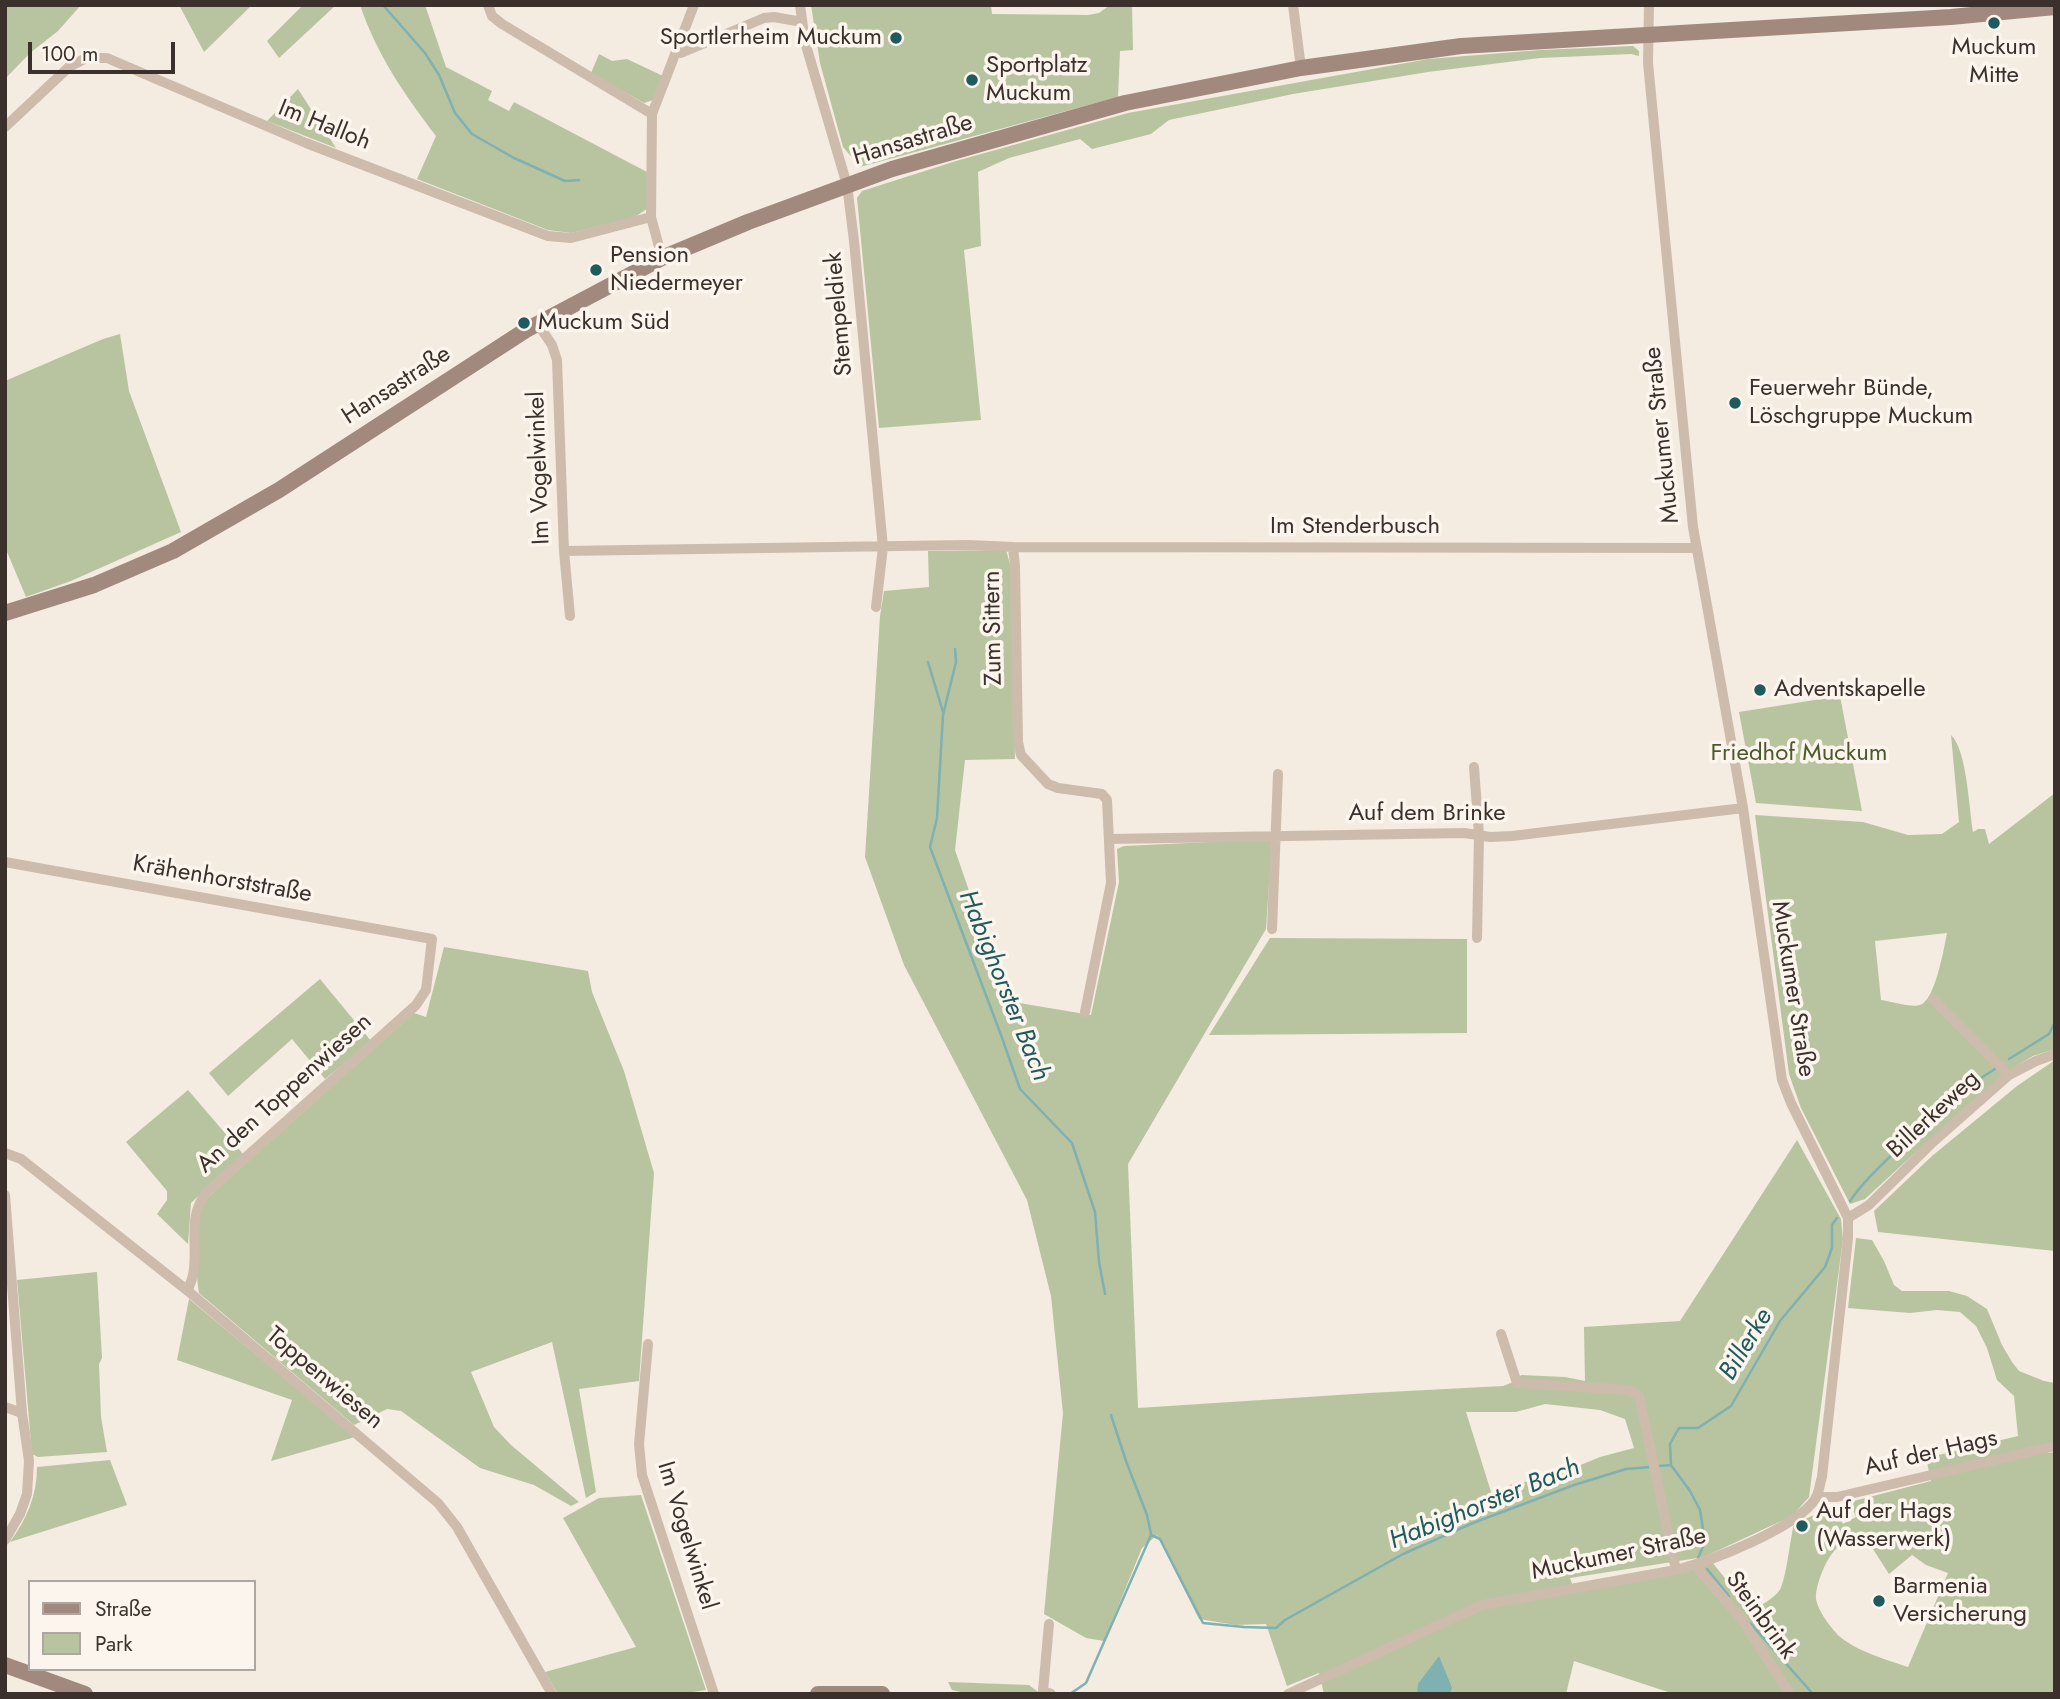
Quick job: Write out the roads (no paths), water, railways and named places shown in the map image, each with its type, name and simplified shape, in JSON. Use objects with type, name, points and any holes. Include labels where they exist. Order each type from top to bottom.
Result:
[{"type":"main road","name":"Hansastraße","points":[[5,613],[94,585],[173,551],[279,490],[538,324],[662,258],[748,222],[892,169],[1125,103],[1301,68],[1461,46],[1648,35],[1969,10],[2055,7]]},
{"type":"main road","points":[[5,1665],[85,1694]]},
{"type":"main road","points":[[818,1694],[882,1694]]},
{"type":"street","points":[[488,5],[492,16],[502,24],[652,114]]},
{"type":"street","points":[[662,258],[651,218],[652,114],[694,5]]},
{"type":"street","name":"Stempeldiek","points":[[800,5],[816,84],[847,185],[883,547],[876,607]]},
{"type":"street","points":[[1293,5],[1301,68]]},
{"type":"street","name":"Muckumer Straße","points":[[1289,1694],[1482,1605],[1695,1565],[1797,1517],[1816,1497],[1822,1477],[1848,1218],[1791,1103],[1783,1080],[1744,808],[1696,548],[1648,63],[1649,5]]},
{"type":"street","points":[[676,51],[681,52],[764,18],[802,22]]},
{"type":"street","name":"Im Halloh","points":[[5,127],[69,67],[86,58],[107,58],[306,143],[548,236],[571,238],[651,218]]},
{"type":"street","name":"Im Vogelwinkel","points":[[538,324],[552,345],[556,360],[564,551],[570,616]]},
{"type":"street","name":"Zum Sittern","points":[[564,551],[968,545],[1013,547],[1018,743],[1021,755],[1048,784],[1058,788],[1102,794],[1107,800],[1111,883],[1085,1012]]},
{"type":"street","name":"Im Stenderbusch","points":[[1013,547],[1696,548]]},
{"type":"street","points":[[1474,767],[1479,835],[1477,938]]},
{"type":"street","points":[[1272,929],[1278,774]]},
{"type":"street","name":"Auf dem Brinke","points":[[1110,839],[1464,833],[1490,837],[1512,836],[1744,808]]},
{"type":"street","name":"Krähenhorststraße","points":[[5,862],[432,939]]},
{"type":"street","name":"An den Toppenwiesen","points":[[188,1291],[193,1274],[195,1218],[200,1201],[416,1005],[426,990],[432,939]]},
{"type":"street","points":[[1933,999],[2009,1075]]},
{"type":"street","name":"Billerkeweg","points":[[1848,1218],[1869,1205],[1933,1142],[2009,1075],[2036,1060],[2055,1055]]},
{"type":"street","name":"Toppenwiesen","points":[[5,1153],[21,1159],[188,1291],[443,1508],[457,1527],[552,1694]]},
{"type":"street","points":[[5,1195],[22,1413],[29,1461],[27,1494],[20,1514],[5,1540]]},
{"type":"street","points":[[1502,1334],[1517,1383],[1629,1390],[1639,1396],[1676,1570]]},
{"type":"street","name":"Im Vogelwinkel","points":[[648,1344],[639,1444],[642,1475],[714,1694]]},
{"type":"street","points":[[5,1407],[22,1413]]},
{"type":"street","name":"Auf der Hags","points":[[1816,1497],[1837,1497],[2055,1446]]},
{"type":"street","name":"Steinbrink","points":[[1695,1565],[1742,1620],[1790,1694]]},
{"type":"street","points":[[1044,1693],[1049,1624]]},
{"type":"water","points":[[1439,1656],[1452,1688],[1450,1694],[1417,1694],[1418,1684]]},
{"type":"waterway","points":[[383,5],[425,53],[439,75],[455,113],[472,134],[514,158],[565,181],[579,180]]},
{"type":"waterway","name":"Habighorster Bach","points":[[955,649],[956,662],[943,715],[937,818],[930,847],[1020,1089],[1072,1143],[1095,1212],[1105,1294]]},
{"type":"waterway","name":"Habighorster Bach","points":[[928,662],[943,712]]},
{"type":"waterway","name":"Billerke","points":[[2009,1059],[2049,1034],[2055,1022]]},
{"type":"waterway","name":"Billerke","points":[[1850,1201],[1876,1170],[1927,1122],[1959,1094],[1995,1069]]},
{"type":"waterway","name":"Billerke","points":[[1671,1465],[1670,1444],[1679,1428],[1698,1428],[1731,1406],[1780,1321],[1825,1267],[1832,1248],[1832,1225],[1837,1218]]},
{"type":"waterway","name":"Habighorster Bach","points":[[1111,1415],[1147,1515],[1151,1534]]},
{"type":"waterway","name":"Habighorster Bach","points":[[1658,1466],[1671,1465],[1700,1510],[1705,1542],[1698,1558]]},
{"type":"waterway","name":"Habighorster Bach","points":[[1070,1694],[1086,1683],[1151,1535],[1160,1539],[1203,1623],[1276,1628],[1285,1620],[1403,1554],[1473,1523],[1574,1485],[1626,1469],[1651,1467]]},
{"type":"waterway","name":"Habighorster Bach","points":[[1707,1569],[1729,1596]]},
{"type":"waterway","name":"Habighorster Bach","points":[[1750,1623],[1813,1694]]},
{"type":"place","name":"Muckum Mitte","points":[[1994,23]]},
{"type":"place","name":"Sportlerheim Muckum","points":[[896,38]]},
{"type":"place","name":"Sportplatz Muckum","points":[[972,80]]},
{"type":"place","name":"Pension Niedermeyer","points":[[596,270]]},
{"type":"place","name":"Muckum Süd","points":[[524,323]]},
{"type":"place","name":"Feuerwehr Bünde, Löschgruppe Muckum","points":[[1735,403]]},
{"type":"place","name":"Adventskapelle","points":[[1760,690]]},
{"type":"place","name":"Auf der Hags (Wasserwerk)","points":[[1802,1526]]},
{"type":"place","name":"Barmenia Versicherung","points":[[1879,1601]]},
{"type":"park label","name":"Friedhof Muckum","points":[[1799,754]]}]
